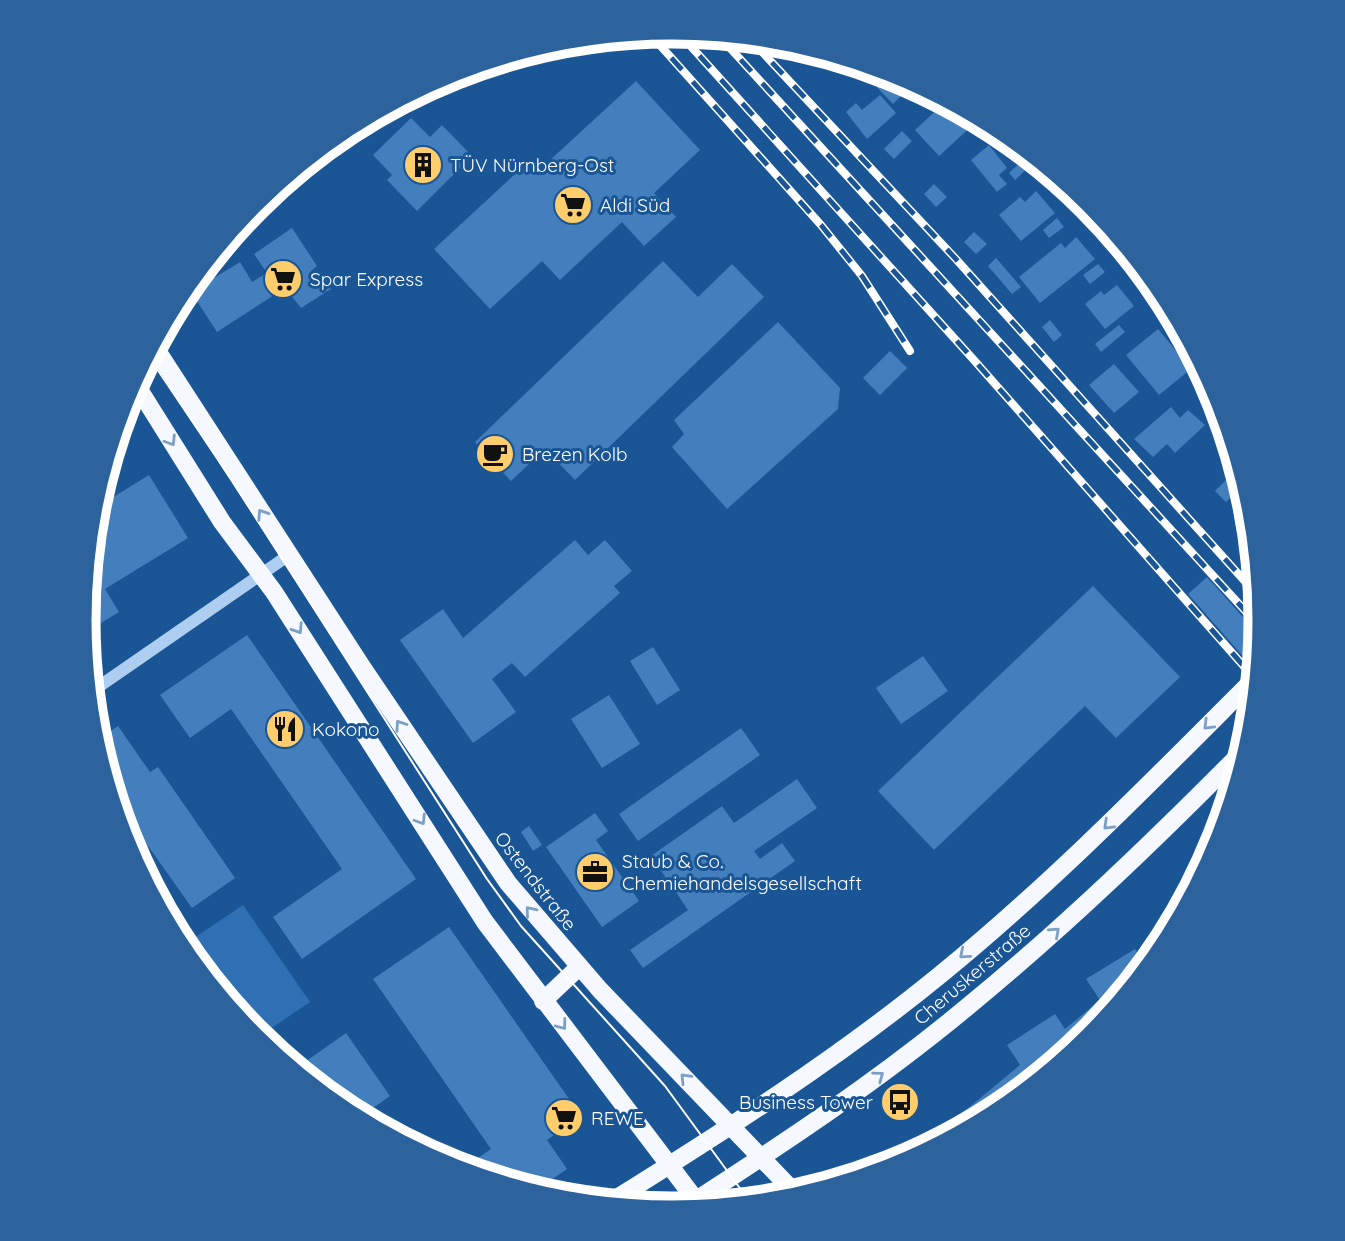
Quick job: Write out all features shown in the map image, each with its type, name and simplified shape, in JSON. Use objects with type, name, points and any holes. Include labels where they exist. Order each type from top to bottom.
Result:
[{"type":"main road","name":"Ostendstraße","points":[[160,356],[482,848],[541,924],[579,967],[788,1185]]},
{"type":"main road","points":[[142,395],[222,522],[309,646],[461,887],[543,1001],[670,1166],[689,1197]]},
{"type":"main road","name":"Cheruskerstraße","points":[[623,1195],[733,1127],[853,1041],[981,940],[1088,843],[1245,688]]},
{"type":"main road","name":"Cheruskerstraße","points":[[707,1196],[874,1080],[1027,957],[1111,881],[1232,762]]},
{"type":"main road","points":[[543,1001],[579,967]]},
{"type":"street","points":[[100,685],[289,555]]},
{"type":"shaded area","points":[[243,905],[310,1002],[268,1031],[239,1001],[192,939]]},
{"type":"building","points":[[868,78],[904,93],[893,104]]},
{"type":"building","name":"Aldi Süd","points":[[636,81],[700,150],[654,193],[676,217],[644,246],[622,222],[560,280],[542,261],[490,309],[434,249],[527,163],[536,173]]},
{"type":"building","points":[[880,95],[896,113],[867,139],[846,112],[856,103],[862,110]]},
{"type":"building","points":[[938,108],[971,127],[939,156],[915,130]]},
{"type":"building","name":"TÜV Nürnberg-Ost","points":[[411,118],[430,137],[442,125],[472,156],[417,211],[387,180],[392,175],[373,155]]},
{"type":"building","points":[[902,131],[912,141],[894,159],[884,149]]},
{"type":"building","points":[[989,145],[1007,168],[999,175],[1007,184],[997,192],[971,160]]},
{"type":"building","points":[[1022,161],[1029,167],[1015,180],[1009,173]]},
{"type":"building","points":[[934,184],[947,197],[936,207],[924,194]]},
{"type":"building","points":[[1036,191],[1055,213],[1021,241],[999,215],[1020,197],[1025,202]]},
{"type":"building","points":[[1057,218],[1064,227],[1049,238],[1043,230]]},
{"type":"building","points":[[292,228],[317,266],[311,271],[316,276],[322,272],[331,289],[301,308],[290,294],[298,290],[294,282],[217,332],[195,298],[205,284],[240,262],[252,282],[267,273],[254,254]]},
{"type":"building","points":[[974,232],[987,244],[976,254],[964,242]]},
{"type":"building","points":[[1076,237],[1095,259],[1040,303],[1019,277],[1061,243],[1065,248]]},
{"type":"building","points":[[996,258],[1021,287],[1012,294],[988,266]]},
{"type":"building","points":[[663,261],[698,297],[732,264],[764,297],[575,480],[545,449],[511,481],[475,442]]},
{"type":"building","points":[[1098,264],[1105,272],[1090,284],[1083,275]]},
{"type":"building","points":[[1117,285],[1134,306],[1105,329],[1085,304],[1101,291],[1104,295]]},
{"type":"building","points":[[1050,320],[1062,335],[1054,342],[1042,327]]},
{"type":"building","points":[[778,322],[840,388],[838,409],[727,509],[672,447],[684,434],[674,420]]},
{"type":"building","points":[[1119,325],[1125,332],[1101,352],[1095,344]]},
{"type":"building","points":[[1158,329],[1191,369],[1159,395],[1126,355]]},
{"type":"building","points":[[890,351],[907,368],[880,395],[863,378]]},
{"type":"building","points":[[1114,364],[1139,392],[1114,413],[1089,385]]},
{"type":"building","points":[[1171,407],[1180,418],[1188,410],[1205,425],[1175,453],[1167,444],[1153,457],[1134,439]]},
{"type":"building","points":[[1217,429],[1222,446],[1212,433]]},
{"type":"building","points":[[149,475],[188,538],[105,589],[119,612],[96,626],[97,583],[109,500]]},
{"type":"building","points":[[1231,475],[1235,493],[1226,502],[1215,491]]},
{"type":"building","points":[[575,540],[588,555],[605,540],[632,571],[614,586],[620,593],[525,677],[512,663],[492,679],[516,712],[473,743],[400,640],[443,609],[463,638]]},
{"type":"building","points":[[1207,577],[1249,624],[1248,662],[1188,594]]},
{"type":"building","points":[[1093,586],[1180,677],[1116,738],[1085,706],[934,850],[878,791]]},
{"type":"building","points":[[247,635],[416,879],[302,959],[273,917],[342,869],[231,709],[190,738],[160,695]]},
{"type":"building","points":[[653,647],[680,690],[657,705],[630,661]]},
{"type":"building","points":[[923,656],[948,691],[901,724],[876,688]]},
{"type":"building","points":[[609,695],[640,744],[602,768],[571,719]]},
{"type":"building","points":[[118,726],[150,772],[158,767],[235,878],[192,908],[134,826],[115,770],[107,733]]},
{"type":"building","points":[[741,728],[760,755],[638,841],[619,814]]},
{"type":"building","points":[[797,779],[817,808],[754,851],[760,859],[782,843],[795,861],[643,968],[630,950],[688,910],[651,856],[722,806],[734,823]]},
{"type":"building","points":[[595,813],[608,831],[596,840],[639,901],[602,927],[546,847]]},
{"type":"building","points":[[529,826],[542,845],[533,851],[521,832]]},
{"type":"building","points":[[449,927],[581,1116],[547,1140],[567,1169],[547,1183],[473,1161],[491,1149],[373,979]]},
{"type":"building","points":[[1135,949],[1140,958],[1106,1001],[1053,1054],[993,1100],[939,1132],[1020,1065],[1007,1045],[1055,1014],[1065,1029],[1100,1000],[1086,979]]},
{"type":"building","points":[[346,1033],[390,1096],[369,1111],[303,1063]]},
{"type":"tram line","points":[[155,366],[233,482],[487,879],[521,926],[665,1086],[743,1193]]},
{"type":"railway","points":[[659,44],[821,225],[862,276],[910,351]]},
{"type":"railway","points":[[689,44],[973,359],[1247,670]]},
{"type":"railway","points":[[729,47],[1249,615]]},
{"type":"railway","points":[[761,51],[955,258],[1248,585]]},
{"type":"place","name":"TÜV Nürnberg-Ost","points":[[423,165]]},
{"type":"place","name":"Aldi Süd","points":[[573,205]]},
{"type":"place","name":"Spar Express","points":[[283,279]]},
{"type":"place","name":"Brezen Kolb","points":[[495,454]]},
{"type":"place","name":"Kokono","points":[[285,729]]},
{"type":"place","name":"Staub & Co. Chemiehandelsgesellschaft","points":[[595,872]]},
{"type":"place","name":"Business Tower","points":[[900,1102]]},
{"type":"place","name":"REWE","points":[[564,1118]]}]
